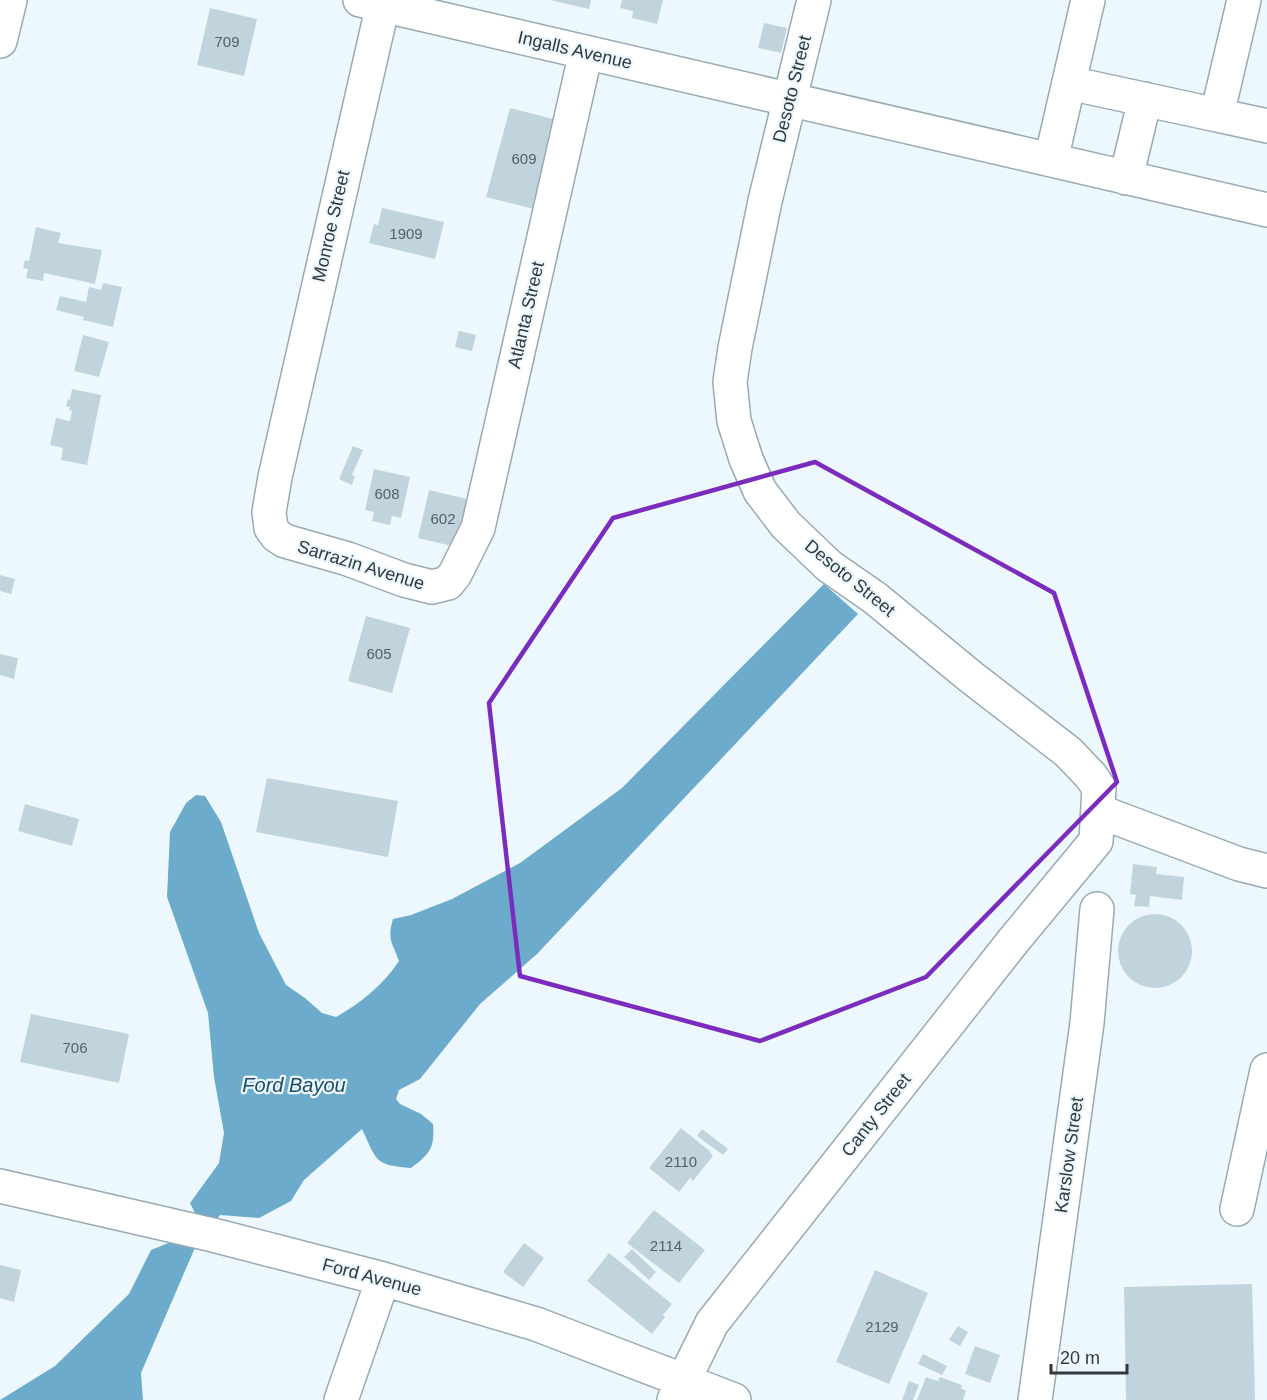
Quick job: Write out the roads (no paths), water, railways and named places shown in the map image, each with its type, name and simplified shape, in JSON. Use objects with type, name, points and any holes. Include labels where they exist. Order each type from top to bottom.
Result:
[{"type":"street","points":[[0,41],[9,0]]},
{"type":"street","name":"Desoto Street","points":[[814,0],[763,213],[735,348],[730,382],[734,421],[746,459],[760,490],[786,525],[829,566],[875,598],[971,677],[1068,752],[1091,776],[1099,788],[1097,826]]},
{"type":"street","points":[[1051,160],[1088,0]]},
{"type":"street","points":[[1217,115],[1244,0]]},
{"type":"street","name":"Ingalls Avenue","points":[[376,2],[1267,210]]},
{"type":"street","name":"Monroe Street","points":[[280,453],[376,2]]},
{"type":"street","name":"Atlanta Street","points":[[455,574],[478,528],[586,52]]},
{"type":"street","points":[[1069,83],[1267,126]]},
{"type":"street","points":[[1126,178],[1145,99]]},
{"type":"street","name":"Sarrazin Avenue","points":[[280,453],[269,512],[271,528],[277,536],[285,541],[432,587],[448,583],[455,574]]},
{"type":"street","points":[[1097,826],[1267,871]]},
{"type":"street","name":"Canty Street","points":[[678,1391],[712,1323],[1014,940],[1097,826]]},
{"type":"street","name":"Karslow Street","points":[[1035,1400],[1087,1023],[1097,909]]},
{"type":"street","points":[[1237,1209],[1267,1070]]},
{"type":"street","name":"Ford Avenue","points":[[0,1186],[213,1235],[383,1279],[536,1323],[678,1391],[734,1400]]},
{"type":"street","points":[[341,1400],[383,1279]]},
{"type":"water","name":"Ford Bayou","points":[[824,584],[858,614],[537,954],[480,1004],[420,1079],[399,1090],[396,1099],[400,1104],[421,1114],[433,1124],[432,1144],[423,1158],[411,1168],[383,1163],[374,1155],[362,1129],[304,1180],[291,1201],[259,1218],[220,1215],[194,1250],[141,1373],[143,1400],[0,1400],[55,1366],[129,1294],[151,1250],[171,1242],[195,1213],[190,1203],[219,1163],[224,1133],[214,1077],[208,1013],[167,897],[170,832],[186,803],[196,795],[205,796],[221,822],[259,933],[286,985],[322,1013],[336,1017],[371,993],[399,961],[390,937],[393,919],[411,915],[452,899],[520,863],[622,788]]}]
